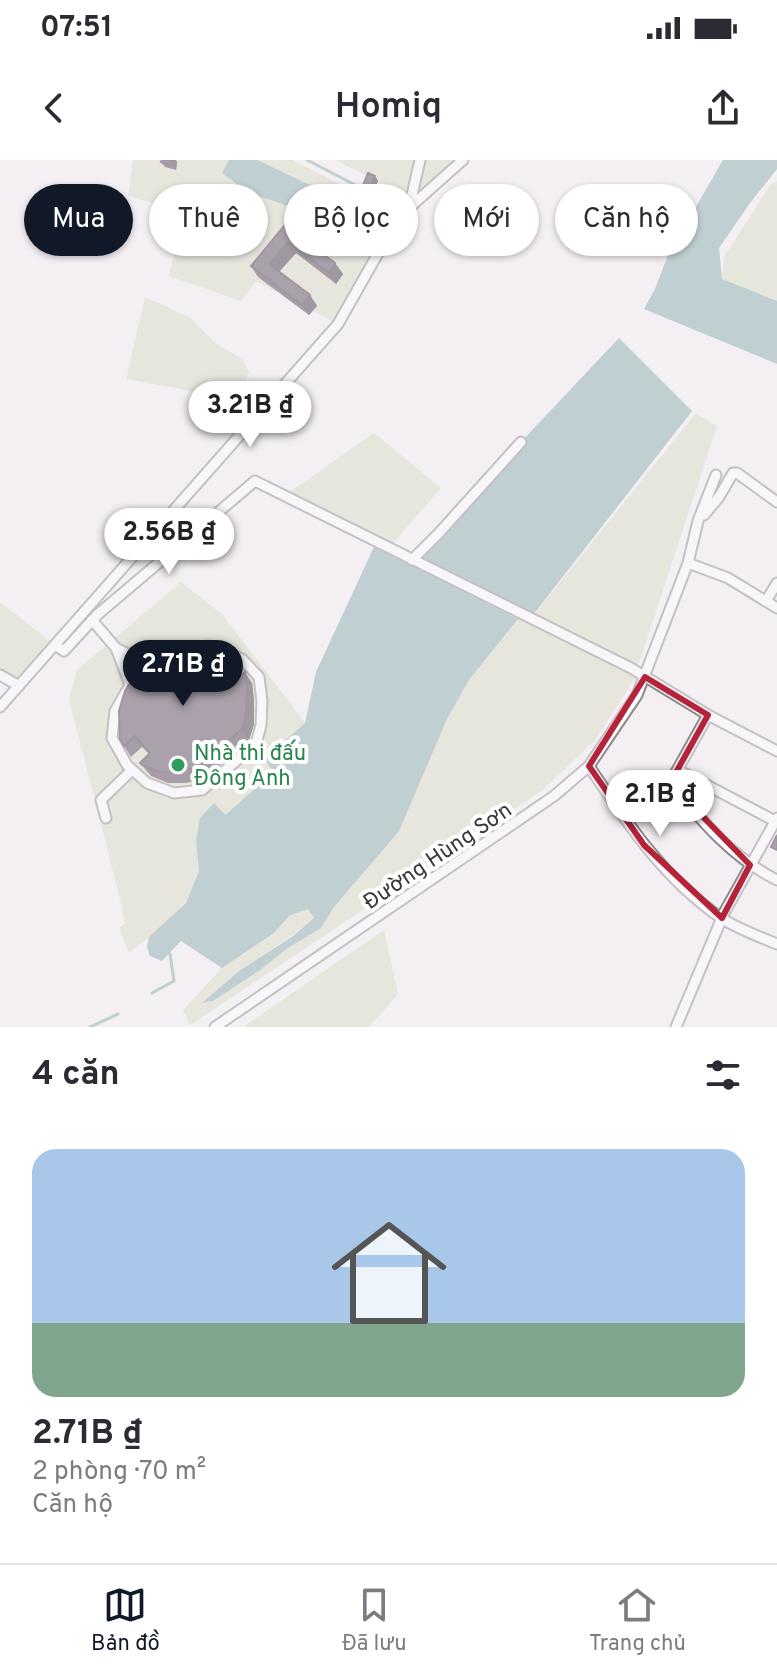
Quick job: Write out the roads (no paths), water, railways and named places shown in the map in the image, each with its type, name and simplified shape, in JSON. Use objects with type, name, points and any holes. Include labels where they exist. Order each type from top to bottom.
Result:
[{"type":"street","points":[[414,184],[420,160]]},
{"type":"street","points":[[418,200],[463,160]]},
{"type":"street","points":[[0,707],[338,324],[377,256]]},
{"type":"street","points":[[412,560],[521,442]]},
{"type":"street","points":[[698,521],[719,497],[733,473],[777,502]]},
{"type":"street","name":"Đường Hùng Sơn","points":[[215,1027],[542,805],[589,766],[637,695],[645,677],[688,563],[698,521],[716,475]]},
{"type":"street","points":[[55,645],[64,651],[92,620],[255,481],[631,668],[708,715],[777,751]]},
{"type":"street","points":[[688,563],[728,578],[777,608]]},
{"type":"street","points":[[766,601],[777,583]]},
{"type":"street","points":[[92,620],[116,648],[130,685]]},
{"type":"street","points":[[163,659],[130,685],[115,711],[112,738],[127,765],[147,783],[174,793],[202,790],[256,744],[262,701],[259,677],[242,659],[208,646],[185,650]]},
{"type":"street","points":[[116,648],[152,666]]},
{"type":"street","points":[[0,675],[19,686]]},
{"type":"street","points":[[625,819],[670,783],[708,715]]},
{"type":"street","points":[[589,766],[644,845],[669,872],[722,918],[777,944]]},
{"type":"street","points":[[106,818],[101,800],[132,770]]},
{"type":"street","points":[[676,1027],[722,918],[776,820],[678,770]]},
{"type":"street","points":[[670,783],[710,830],[750,865],[777,880]]},
{"type":"street","points":[[686,802],[702,783]]},
{"type":"water","points":[[229,160],[257,160],[308,184],[284,184],[284,205],[268,199],[268,184],[237,184],[222,173]]},
{"type":"water","points":[[723,160],[777,160],[777,169],[719,248],[722,279],[777,301],[777,364],[644,309],[668,256],[698,256],[698,203]]},
{"type":"water","points":[[619,338],[692,411],[533,615],[421,559],[521,442]]},
{"type":"water","points":[[374,547],[518,619],[469,680],[447,719],[399,831],[334,907],[321,928],[213,1001],[202,1003],[239,971],[293,936],[314,918],[308,909],[290,915],[274,933],[222,968],[181,941],[162,961],[150,956],[147,947],[149,937],[186,903],[199,871],[196,840],[200,818],[214,803],[225,815],[274,772],[264,759],[305,723],[316,672]]},
{"type":"waterway","points":[[307,160],[353,184]]},
{"type":"waterway","points":[[152,993],[174,981],[170,954]]},
{"type":"waterway","points":[[90,1027],[118,1014]]},
{"type":"place","name":"Nhà thi đấu Đông Anh","points":[[178,765]]}]
